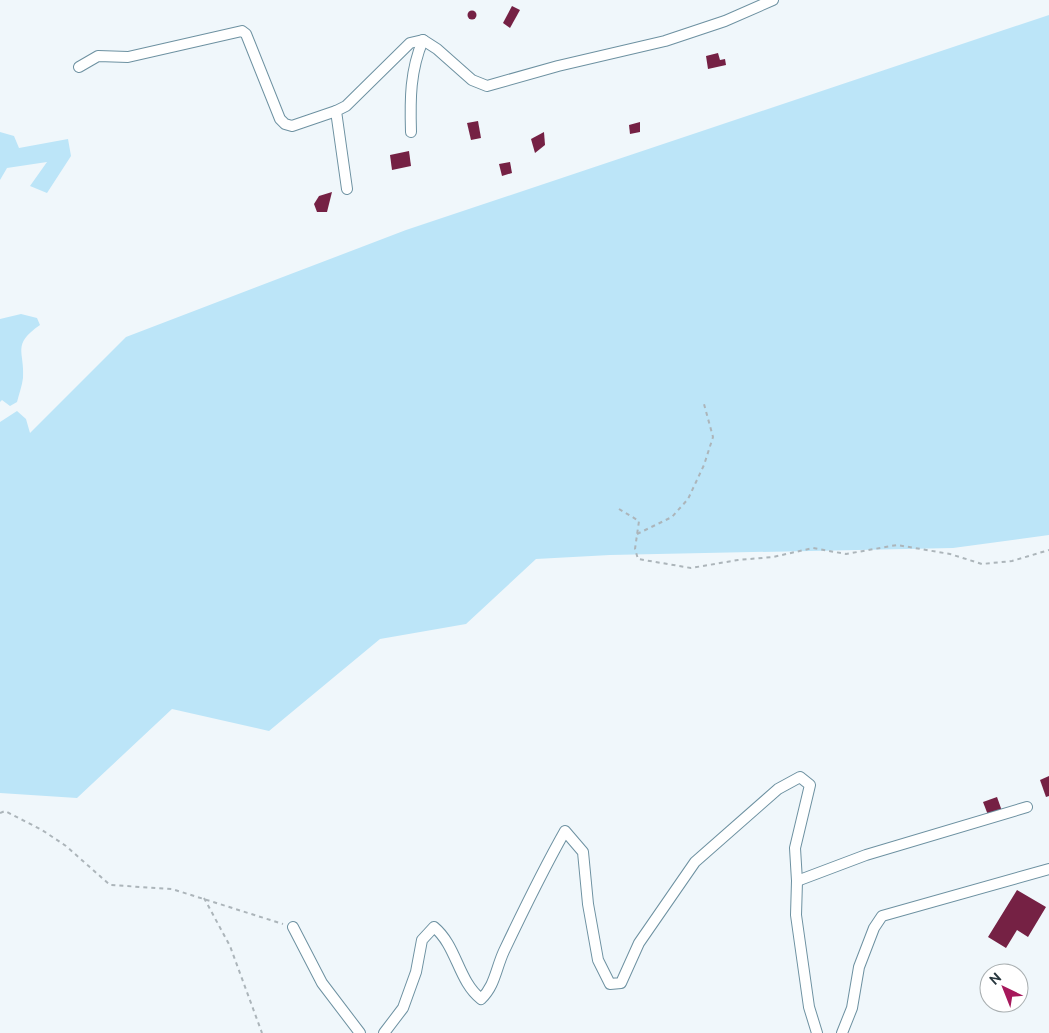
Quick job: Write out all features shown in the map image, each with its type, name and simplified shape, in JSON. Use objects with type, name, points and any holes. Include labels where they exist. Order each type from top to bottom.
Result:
[{"type":"street","points":[[79,67],[98,56],[128,56],[242,31],[246,34],[280,119],[285,124],[292,126],[346,106],[410,43],[423,40],[437,49],[472,80],[487,86],[558,66],[664,41],[725,21],[773,0]]},
{"type":"street","points":[[411,132],[410,86],[415,59],[423,40]]},
{"type":"street","points":[[336,111],[347,189]]},
{"type":"street","points":[[384,1033],[403,1008],[416,972],[422,940],[434,927],[444,935],[470,991],[481,999],[488,993],[503,954],[546,864],[565,831],[583,852],[588,904],[598,960],[610,984],[621,983],[639,943],[695,862],[778,790],[800,777],[810,785],[795,848],[797,881],[796,915],[809,1007],[817,1033]]},
{"type":"street","points":[[797,881],[866,855],[1028,807]]},
{"type":"street","points":[[842,1033],[852,1008],[859,967],[874,928],[882,916],[1049,869]]},
{"type":"street","points":[[293,927],[322,983],[360,1033]]},
{"type":"path","points":[[637,534],[672,517],[688,499],[704,465],[712,437],[704,404]]},
{"type":"path","points":[[619,509],[639,521],[635,549],[638,558],[691,568],[738,560],[773,557],[812,548],[846,554],[898,545],[950,554],[982,564],[1012,562],[1049,550]]},
{"type":"path","points":[[0,813],[6,811],[42,830],[66,846],[110,885],[172,889],[293,927]]},
{"type":"path","points":[[204,898],[230,946],[262,1033]]},
{"type":"shaded area","points":[[1049,15],[1049,535],[953,548],[610,555],[536,559],[466,624],[380,639],[269,731],[172,709],[77,798],[0,793],[0,422],[17,411],[26,419],[30,433],[126,337],[406,230]]},
{"type":"shaded area","points":[[0,132],[14,136],[19,148],[68,139],[71,156],[47,193],[30,186],[47,162],[7,168],[0,180]]},
{"type":"shaded area","points":[[21,314],[37,318],[40,325],[22,343],[23,381],[17,402],[10,406],[2,400],[0,402],[0,319]]},
{"type":"building","points":[[512,6],[520,10],[510,28],[503,23]]},
{"type":"building","points":[[472,10],[477,15],[472,20],[467,15]]},
{"type":"building","points":[[718,53],[720,60],[725,59],[726,65],[708,69],[706,56]]},
{"type":"building","points":[[478,121],[481,138],[471,140],[467,123]]},
{"type":"building","points":[[640,122],[640,132],[630,134],[629,125]]},
{"type":"building","points":[[544,132],[545,145],[535,153],[531,139]]},
{"type":"building","points":[[409,151],[411,166],[392,170],[390,155]]},
{"type":"building","points":[[510,162],[512,173],[502,176],[499,164]]},
{"type":"building","points":[[332,192],[327,212],[317,212],[314,204],[319,196]]},
{"type":"building","points":[[1049,776],[1049,796],[1046,797],[1040,780]]},
{"type":"building","points":[[997,797],[1002,811],[988,815],[983,802]]},
{"type":"building","points":[[1017,890],[1046,907],[1028,937],[1017,930],[1006,948],[988,937]]}]
